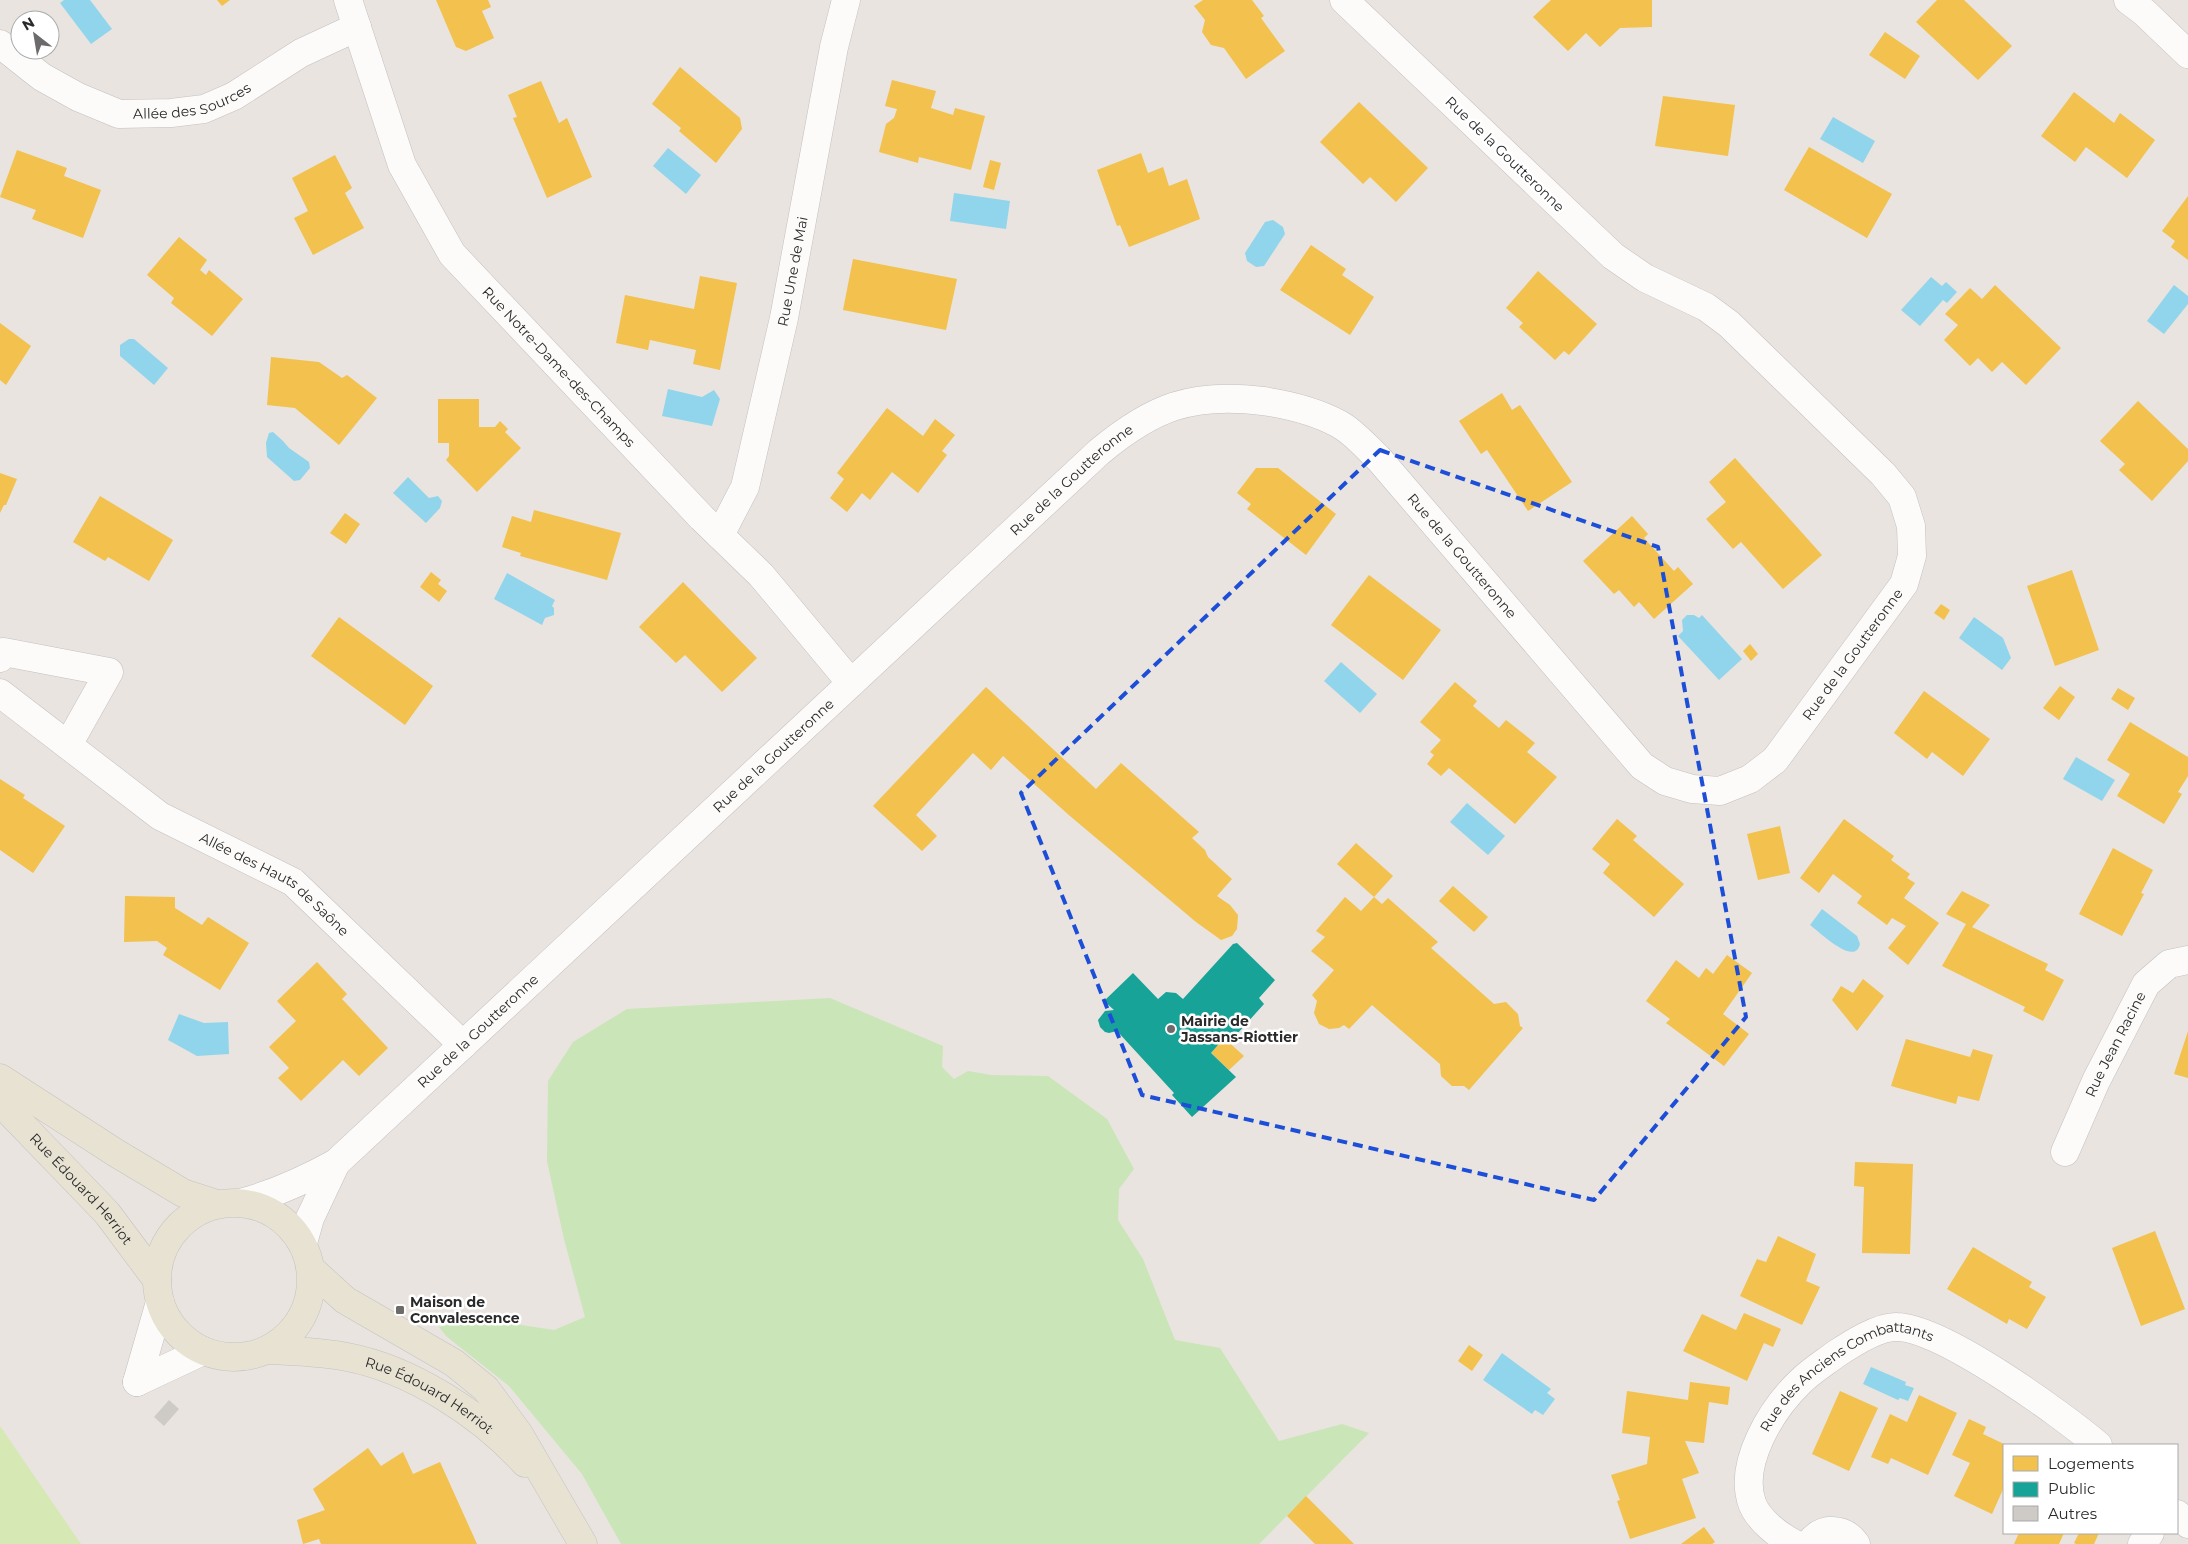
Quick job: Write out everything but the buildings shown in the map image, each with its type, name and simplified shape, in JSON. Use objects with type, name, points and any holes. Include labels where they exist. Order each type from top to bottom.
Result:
[{"type":"main road","points":[[0,1078],[116,1153],[184,1193],[229,1204],[259,1207],[277,1215],[292,1228],[303,1244],[311,1269],[311,1289],[306,1308],[297,1325],[284,1339],[267,1350],[246,1357],[224,1357],[203,1351],[184,1339],[169,1323],[158,1291],[160,1260],[167,1240],[181,1224],[192,1216],[229,1204]]},
{"type":"main road","name":"Rue Édouard Herriot","points":[[0,1102],[107,1212],[158,1291]]},
{"type":"main road","points":[[311,1269],[345,1300],[454,1363],[486,1389],[519,1434],[583,1544]]},
{"type":"main road","name":"Rue Édouard Herriot","points":[[267,1350],[300,1351],[348,1357],[392,1370],[443,1396],[476,1419],[518,1455],[561,1504]]},
{"type":"street","name":"Rue Notre-Dame-des-Champs","points":[[348,0],[402,165],[452,254],[720,535],[761,575],[850,683]]},
{"type":"street","name":"Rue Une de Mai","points":[[720,535],[746,487],[784,318],[832,56],[846,0]]},
{"type":"street","name":"Rue de la Goutteronne","points":[[229,1204],[271,1195],[304,1181],[336,1163],[1099,452],[1119,435],[1154,414],[1196,400],[1234,398],[1293,405],[1340,424],[1380,459],[1642,766],[1665,781],[1692,790],[1720,790],[1750,780],[1775,760],[1904,584],[1912,556],[1910,526],[1902,497],[1883,474],[1729,324],[1706,307],[1645,278],[1613,256],[1344,0]]},
{"type":"street","points":[[2128,0],[2144,12],[2188,54]]},
{"type":"street","name":"Allée des Sources","points":[[0,44],[42,77],[119,114],[171,113],[204,109],[234,96],[301,53],[357,27]]},
{"type":"street","points":[[0,658],[4,652],[109,672],[68,745]]},
{"type":"street","name":"Allée des Hauts de Saône","points":[[0,693],[160,816],[293,882],[463,1045]]},
{"type":"street","name":"Rue Jean Racine","points":[[2065,1152],[2096,1082],[2146,984],[2169,964],[2188,960]]},
{"type":"street","name":"Rue de la Goutteronne","points":[[303,1244],[310,1218],[336,1163]]},
{"type":"street","points":[[158,1291],[137,1382],[203,1351]]},
{"type":"street","name":"Rue des Anciens Combattants","points":[[1795,1544],[1764,1521],[1752,1504],[1748,1478],[1758,1441],[1774,1412],[1800,1382],[1852,1343],[1883,1330],[1896,1327],[1914,1330],[1939,1340],[2006,1378],[2097,1444]]},
{"type":"street","points":[[2178,1515],[2188,1524]]},
{"type":"street","points":[[1809,1544],[1817,1535],[1825,1531],[1834,1530],[1844,1532],[1856,1544]]},
{"type":"highlighted area","points":[[1380,450],[1658,547],[1746,1017],[1594,1200],[1142,1095],[1021,793]]},
{"type":"green space","points":[[830,998],[943,1046],[942,1067],[954,1079],[968,1071],[991,1075],[1048,1076],[1107,1119],[1134,1169],[1119,1189],[1118,1220],[1143,1259],[1175,1340],[1220,1348],[1279,1441],[1342,1424],[1369,1433],[1259,1544],[621,1544],[582,1474],[509,1386],[446,1336],[439,1327],[476,1318],[554,1330],[585,1317],[564,1239],[547,1161],[548,1081],[573,1042],[627,1009]]},
{"type":"green space","points":[[0,1426],[81,1544],[0,1544]]},
{"type":"water","points":[[64,0],[90,0],[112,29],[91,44],[60,3]]},
{"type":"water","points":[[1833,117],[1875,141],[1863,163],[1820,139]]},
{"type":"water","points":[[668,148],[701,175],[686,194],[653,166]]},
{"type":"water","points":[[954,193],[1010,201],[1006,229],[950,221]]},
{"type":"water","points":[[1273,220],[1283,227],[1285,234],[1264,266],[1256,267],[1247,261],[1245,253],[1265,222]]},
{"type":"water","points":[[1931,277],[1942,286],[1946,282],[1957,292],[1947,303],[1943,300],[1920,326],[1901,310]]},
{"type":"water","points":[[2174,285],[2188,296],[2188,304],[2164,334],[2147,321]]},
{"type":"water","points":[[129,339],[134,339],[168,368],[154,385],[120,356],[120,345]]},
{"type":"water","points":[[668,389],[702,397],[714,390],[720,399],[712,426],[662,416]]},
{"type":"water","points":[[273,432],[289,448],[309,462],[310,468],[300,480],[294,481],[267,457],[266,443],[269,433]]},
{"type":"water","points":[[408,477],[429,498],[438,496],[442,501],[440,508],[426,523],[393,493]]},
{"type":"water","points":[[507,573],[555,600],[552,606],[554,608],[554,615],[545,618],[542,625],[494,599]]},
{"type":"water","points":[[1687,615],[1694,615],[1699,618],[1702,615],[1742,659],[1719,680],[1678,636],[1683,631],[1682,620]]},
{"type":"water","points":[[1974,617],[2003,638],[2011,658],[2002,670],[1959,638]]},
{"type":"water","points":[[1341,662],[1377,694],[1360,713],[1324,681]]},
{"type":"water","points":[[2076,757],[2115,780],[2102,801],[2063,779]]},
{"type":"water","points":[[1467,803],[1505,836],[1488,855],[1450,822]]},
{"type":"water","points":[[1822,909],[1857,936],[1860,944],[1857,950],[1852,952],[1837,946],[1810,925]]},
{"type":"water","points":[[179,1014],[204,1023],[228,1022],[229,1054],[197,1056],[168,1040]]},
{"type":"water","points":[[1502,1353],[1551,1389],[1547,1393],[1555,1399],[1543,1415],[1535,1410],[1532,1414],[1483,1380]]},
{"type":"water","points":[[1871,1367],[1906,1382],[1905,1385],[1914,1388],[1908,1401],[1900,1398],[1898,1400],[1863,1384]]},
{"type":"place","name":"Mairie de Jassans-Riottier","points":[[1171,1029]]},
{"type":"place","name":"Maison de Convalescence","points":[[400,1310]]}]
